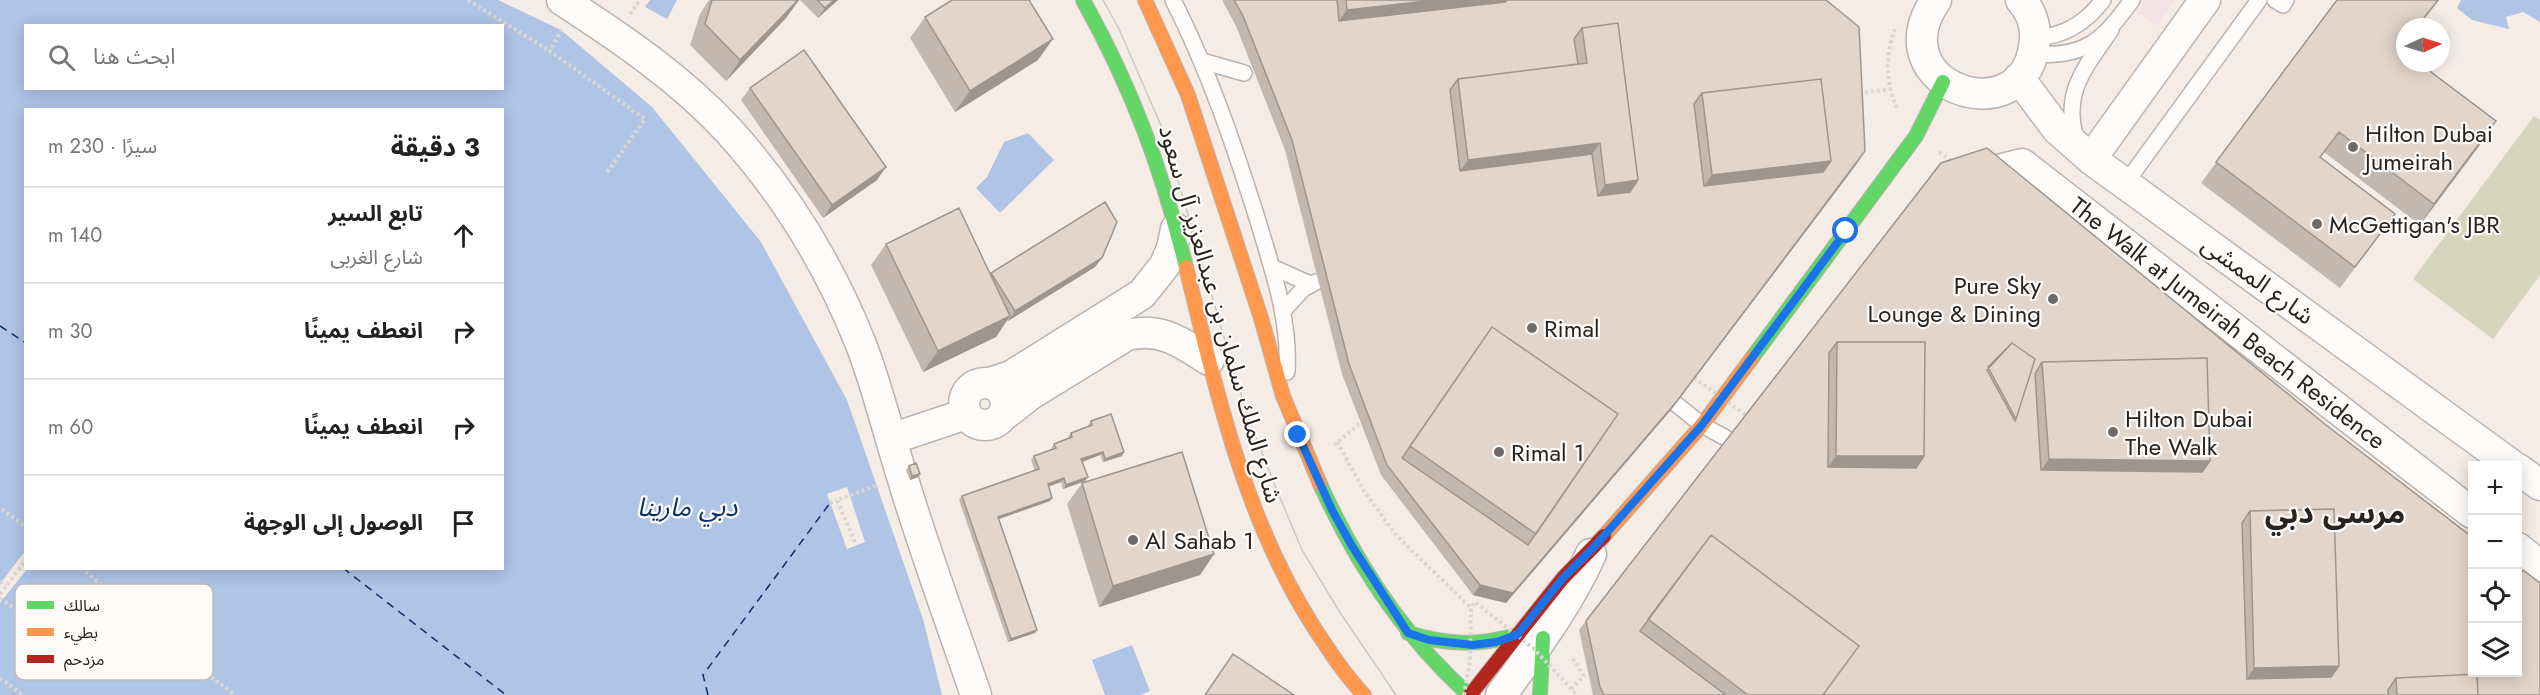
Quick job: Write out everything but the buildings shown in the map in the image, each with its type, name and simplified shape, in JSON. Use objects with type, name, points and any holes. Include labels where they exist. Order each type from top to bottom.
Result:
[{"type":"main road","name":"شارع الملك سلمان بن عبدالعزيز آل سعود","points":[[1083,0],[1121,72],[1162,177],[1232,451],[1264,538],[1284,581],[1309,622],[1360,693]]},
{"type":"main road","name":"شارع الملك سلمان بن عبدالعزيز آل سعود","points":[[1145,0],[1172,56],[1199,125],[1284,396],[1332,510],[1373,582],[1408,633],[1469,695]]},
{"type":"main road","points":[[1594,547],[1702,425],[1916,136],[1943,82]]},
{"type":"main road","points":[[1408,633],[1440,643],[1473,645],[1530,637]]},
{"type":"main road","points":[[1469,695],[1530,637]]},
{"type":"main road","points":[[1530,637],[1540,695]]},
{"type":"street","points":[[1936,0],[1928,13],[1922,31],[1923,50],[1931,68],[1943,82],[1962,92],[1982,94],[2001,90],[2029,57],[2034,22],[2021,0]]},
{"type":"street","points":[[2085,155],[2205,0]]},
{"type":"street","points":[[568,4],[655,63],[729,131],[791,210],[817,253],[852,325],[976,695]]},
{"type":"street","name":"شارع الممشى","points":[[2029,57],[2057,129],[2085,155],[2507,461]]},
{"type":"street","name":"The Walk at Jumeirah Beach Residence","points":[[1974,176],[2022,164],[2468,510]]},
{"type":"street","points":[[1176,229],[1165,265],[1142,294],[1011,376],[990,383],[978,384],[968,391],[963,402],[966,414],[977,424],[985,426],[999,421],[1031,394],[1127,335],[1153,332],[1166,334],[1178,339],[1209,360]]},
{"type":"street","points":[[990,383],[997,387],[1006,399],[1004,415]]},
{"type":"street","points":[[891,439],[966,414]]},
{"type":"street","points":[[2522,472],[2540,485]]},
{"type":"street","points":[[1501,695],[1530,637],[1576,588],[1594,547]]},
{"type":"street","points":[[2522,552],[2540,566]]},
{"type":"lane","points":[[1173,0],[1202,61],[1238,158],[1272,267],[1284,310],[1288,353],[1284,396]]},
{"type":"lane","points":[[2029,57],[2088,18],[2103,0]]},
{"type":"lane","points":[[2085,155],[2073,122],[2074,92],[2078,78],[2132,0]]},
{"type":"lane","points":[[2125,184],[2259,0]]},
{"type":"lane","points":[[2275,0],[2283,5],[2286,0]]},
{"type":"lane","points":[[2029,57],[2050,56],[2082,48],[2110,30]]},
{"type":"lane","points":[[1202,61],[1244,73]]},
{"type":"lane","points":[[1272,267],[1313,283],[1296,295],[1284,310]]},
{"type":"lane","points":[[1676,404],[1702,425],[1726,438]]},
{"type":"path","points":[[468,0],[550,51],[645,119],[606,174]]},
{"type":"path","points":[[550,51],[568,4]]},
{"type":"path","points":[[1851,93],[1891,89]]},
{"type":"path","points":[[1684,372],[1756,423]]},
{"type":"path","points":[[1357,427],[1365,420]]},
{"type":"path","points":[[1337,442],[1364,490],[1396,535],[1471,608]]},
{"type":"path","points":[[830,503],[902,476]]},
{"type":"path","points":[[837,500],[855,542]]},
{"type":"path","points":[[2,509],[24,526]]},
{"type":"path","points":[[15,607],[0,596],[24,563]]},
{"type":"path","points":[[84,570],[101,584]]},
{"type":"path","points":[[0,582],[6,586]]},
{"type":"path","points":[[1464,695],[1470,661],[1471,608],[1475,602],[1513,631],[1553,668],[1576,695]]},
{"type":"path","points":[[0,678],[23,695]]},
{"type":"path","points":[[213,678],[235,695]]},
{"type":"shaded area","points":[[2121,0],[2175,0],[2157,26]]},
{"type":"green space","points":[[2534,116],[2540,120],[2540,275],[2493,339],[2413,279]]},
{"type":"water","name":"دبي مارينا","points":[[0,0],[498,0],[561,30],[652,107],[761,242],[847,400],[923,619],[942,695],[0,695]]},
{"type":"water","points":[[650,0],[677,0],[667,19],[645,7]]},
{"type":"water","points":[[2461,0],[2540,0],[2540,22],[2523,12],[2506,17],[2509,29],[2472,20],[2457,8]]},
{"type":"water","points":[[1028,133],[1054,160],[1000,213],[976,188],[987,177],[1004,142]]},
{"type":"water","points":[[1132,645],[1150,691],[1140,695],[1105,695],[1092,660]]},
{"type":"pier","points":[[847,487],[865,542],[847,549],[827,494]]},
{"type":"pier","points":[[24,552],[24,570],[26,570],[0,603],[0,584]]},
{"type":"ferry route","points":[[0,326],[24,342]]},
{"type":"ferry route","points":[[708,695],[703,675],[830,503]]},
{"type":"ferry route","points":[[346,570],[506,695]]},
{"type":"tram line","points":[[1103,0],[1119,29],[1163,130],[1247,415],[1302,550],[1341,614],[1396,695]]},
{"type":"traffic: fast","points":[[1083,0],[1101,33],[1144,130],[1167,196],[1186,267]]},
{"type":"traffic: fast","points":[[1752,358],[1916,136],[1943,82]]},
{"type":"traffic: fast","points":[[1320,484],[1349,542],[1403,624],[1445,673],[1469,695]]},
{"type":"traffic: fast","points":[[1408,633],[1462,643],[1503,639],[1517,635]]},
{"type":"traffic: fast","points":[[1540,695],[1543,638]]},
{"type":"traffic: slow","points":[[1145,0],[1188,95],[1261,318],[1283,396],[1320,484]]},
{"type":"traffic: slow","points":[[1186,267],[1222,408],[1251,499],[1269,544],[1290,587],[1315,629],[1332,655],[1364,695]]},
{"type":"traffic: slow","points":[[1604,536],[1702,425],[1752,358]]},
{"type":"traffic: jam","points":[[1470,695],[1563,578],[1604,536]]},
{"type":"place","name":"Hilton Dubai Jumeirah","points":[[2353,147]]},
{"type":"place","name":"McGettigan's JBR","points":[[2317,224]]},
{"type":"place","name":"Pure Sky Lounge & Dining","points":[[2053,299]]},
{"type":"place","name":"Rimal","points":[[1532,328]]},
{"type":"place","name":"Hilton Dubai The Walk","points":[[2113,432]]},
{"type":"place","name":"Rimal 1","points":[[1499,452]]},
{"type":"place","name":"Al Sahab 1","points":[[1133,540]]},
{"type":"district","name":"مرسى دبي","points":[[2335,512]]},
{"type":"route","points":[[1298,435],[1332,510],[1352,546],[1373,582],[1408,633],[1451,645],[1496,642],[1517,635],[1563,578],[1594,547],[1702,425],[1846,231]]}]
